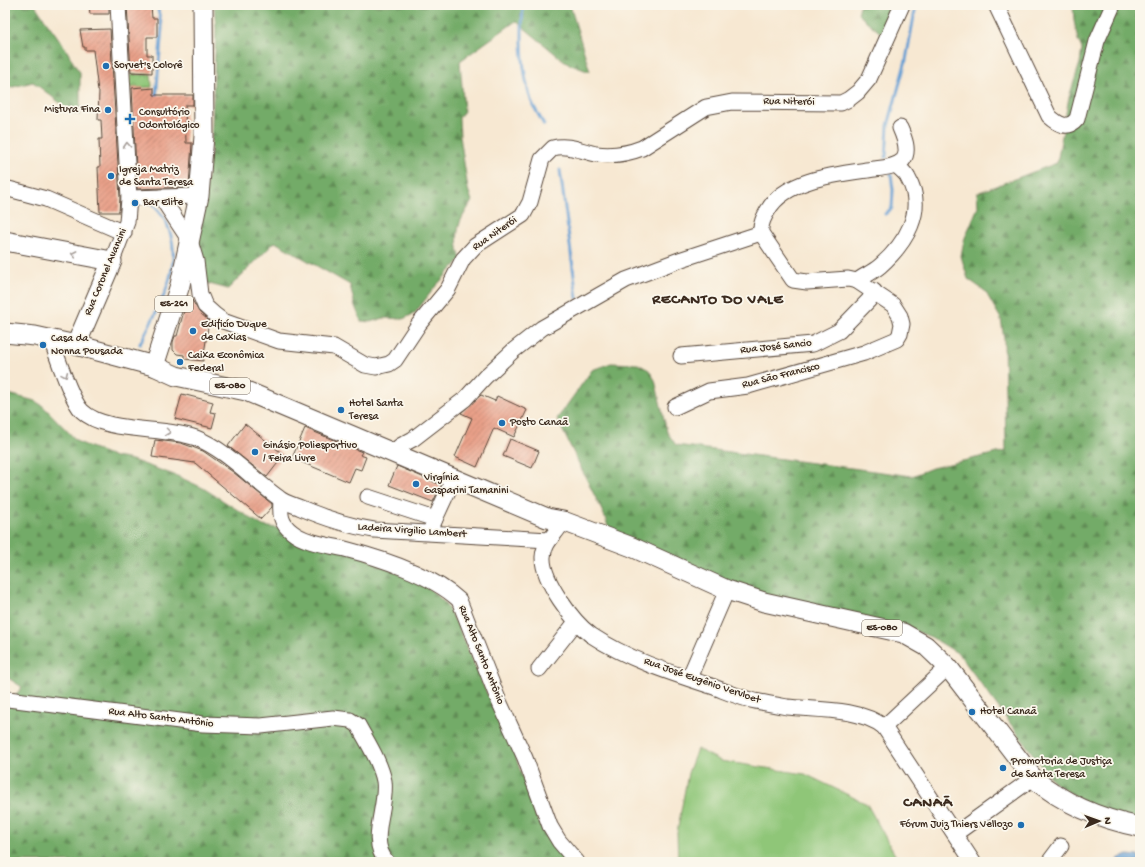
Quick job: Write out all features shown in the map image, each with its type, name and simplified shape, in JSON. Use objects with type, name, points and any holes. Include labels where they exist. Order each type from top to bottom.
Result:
[{"type":"main road","name":"ES-261","points":[[154,366],[171,314],[190,241],[199,196],[204,136],[203,5]]},
{"type":"main road","points":[[5,241],[112,262]]},
{"type":"main road","name":"Rua Coronel Avancini","points":[[76,345],[112,262]]},
{"type":"main road","points":[[5,333],[51,339],[154,366]]},
{"type":"main road","name":"ES-080","points":[[154,366],[177,367],[241,379],[550,510],[564,521]]},
{"type":"main road","name":"ES-080","points":[[154,366],[176,376],[246,391],[547,518],[564,521],[632,547],[727,590],[764,602],[903,633],[926,646],[948,667],[1033,778],[1050,792],[1074,806],[1122,824],[1140,827]]},
{"type":"street","name":"Rua Coronel Avancini","points":[[112,262],[124,233],[129,211],[130,198],[118,5]]},
{"type":"street","name":"Rua Niterói","points":[[190,241],[196,261],[200,294],[205,306],[223,321],[279,340],[334,347],[365,365],[371,367],[382,366],[395,360],[419,324],[448,289],[467,254],[488,237],[523,215],[530,202],[542,159],[553,148],[567,147],[608,155],[633,152],[642,148],[706,107],[718,104],[748,102],[841,103],[858,92],[869,79],[902,5]]},
{"type":"street","points":[[996,5],[1049,116],[1057,124],[1066,126],[1073,124],[1077,119],[1098,41],[1113,5]]},
{"type":"street","points":[[874,291],[856,281],[848,279],[807,282],[793,280],[761,233],[762,223],[772,202],[781,195],[800,185],[836,175],[896,165],[903,159],[906,153],[905,139],[900,128]]},
{"type":"street","points":[[856,281],[880,266],[908,235],[916,215],[916,199],[908,178],[896,165]]},
{"type":"street","points":[[5,188],[46,199],[124,233]]},
{"type":"street","points":[[130,198],[199,196]]},
{"type":"street","points":[[154,197],[190,241]]},
{"type":"street","points":[[400,446],[413,439],[465,399],[485,377],[514,350],[542,328],[626,280],[682,259],[761,233]]},
{"type":"street","name":"Rua São Francisco","points":[[676,407],[709,391],[760,383],[864,353],[896,339],[900,334],[901,320],[893,305],[874,291]]},
{"type":"street","name":"Rua José Sancio","points":[[681,356],[813,344],[839,330],[869,300],[874,291]]},
{"type":"street","name":"Ladeira Virgilio Lambert","points":[[51,339],[78,406],[86,414],[102,422],[120,426],[173,433],[195,438],[218,450],[281,500],[348,526],[392,531],[433,525],[548,540]]},
{"type":"street","points":[[368,497],[433,525],[454,478]]},
{"type":"street","name":"Rua Alto Santo Antônio","points":[[281,500],[282,520],[287,528],[299,537],[377,558],[435,583],[450,592],[459,600],[498,698],[524,758],[550,826],[559,841],[577,862]]},
{"type":"street","points":[[548,540],[559,531],[564,521]]},
{"type":"street","name":"Rua José Eugênio Vervloet","points":[[548,540],[543,557],[546,574],[565,607],[576,622],[591,635],[614,648],[688,678],[752,700],[785,706],[852,713],[873,719],[884,727],[973,862]]},
{"type":"street","points":[[688,678],[727,590]]},
{"type":"street","points":[[539,669],[576,622]]},
{"type":"street","points":[[884,727],[948,667]]},
{"type":"street","name":"Rua Alto Santo Antônio","points":[[8,698],[203,724],[261,726],[333,718],[350,720],[358,725],[382,775],[384,789],[379,845],[382,857],[387,862]]},
{"type":"street","points":[[955,834],[1033,778]]},
{"type":"street","points":[[1049,862],[1061,846]]},
{"type":"green space","points":[[5,5],[35,5],[65,48],[80,72],[80,115],[73,113],[33,82],[5,89]]},
{"type":"green space","points":[[214,5],[570,5],[590,72],[571,65],[559,57],[516,21],[460,61],[464,111],[459,118],[460,136],[468,189],[472,201],[460,222],[459,227],[458,244],[461,259],[435,287],[415,313],[403,319],[384,318],[370,322],[361,321],[355,306],[350,285],[275,242],[228,289],[202,282],[198,248],[211,150],[216,28]]},
{"type":"green space","points":[[860,5],[897,5],[883,35],[858,14]]},
{"type":"green space","points":[[1073,5],[1140,5],[1140,822],[1091,806],[1054,783],[959,654],[931,637],[915,631],[776,601],[610,533],[605,517],[557,419],[592,370],[611,363],[638,364],[649,370],[655,380],[667,432],[676,445],[912,476],[932,468],[1006,451],[1004,339],[1001,319],[985,291],[968,279],[961,256],[964,240],[978,207],[977,193],[1057,163],[1069,97],[1080,63],[1082,49],[1078,40],[1074,21]]},
{"type":"green space","points":[[151,74],[152,87],[130,88],[130,75]]},
{"type":"green space","points":[[5,393],[35,401],[43,406],[78,442],[115,457],[132,460],[177,476],[203,488],[263,526],[289,530],[357,554],[428,587],[444,602],[457,624],[514,752],[536,817],[553,847],[567,862],[5,862],[5,708],[22,687],[5,676]]},
{"type":"green space","points":[[697,749],[721,761],[805,774],[867,804],[899,862],[678,862],[677,833],[688,773]]},
{"type":"water","points":[[1128,855],[1140,856],[1140,862],[1116,862],[1119,858]]},
{"type":"building","points":[[89,5],[109,5],[109,14],[90,14]]},
{"type":"building","points":[[127,5],[151,5],[152,18],[157,18],[157,37],[147,37],[147,55],[152,55],[152,73],[131,72]]},
{"type":"building","points":[[110,29],[120,198],[119,212],[100,212],[98,167],[100,167],[99,139],[102,139],[101,120],[98,120],[99,91],[93,50],[85,50],[85,47],[83,47],[80,30]]},
{"type":"building","points":[[142,87],[143,89],[154,88],[154,95],[193,95],[193,105],[185,105],[186,143],[192,143],[189,187],[137,189],[132,88]]},
{"type":"building","name":"Edificío Duque de Caxias","points":[[192,300],[199,312],[208,320],[206,325],[208,327],[203,361],[184,359],[184,355],[177,354],[173,350],[173,342],[175,336],[177,336],[184,311],[186,312],[188,303],[191,304]]},
{"type":"building","points":[[182,394],[213,402],[210,412],[216,413],[212,428],[175,419]]},
{"type":"building","points":[[481,395],[495,401],[497,396],[527,410],[514,437],[494,428],[477,467],[455,457],[472,418],[461,413]]},
{"type":"building","name":"Ginásio Poliesportivo / Feira Livre","points":[[245,424],[284,455],[267,477],[228,446]]},
{"type":"building","points":[[305,428],[362,452],[360,455],[366,457],[361,470],[355,468],[349,482],[292,458]]},
{"type":"building","points":[[510,439],[539,451],[532,468],[503,456]]},
{"type":"building","points":[[155,440],[181,443],[203,451],[233,472],[272,504],[272,507],[261,519],[195,463],[152,457]]},
{"type":"building","name":"Virgínia Gasparini Tamanini","points":[[397,466],[441,485],[433,502],[389,485]]},
{"type":"waterway","points":[[156,98],[162,28],[157,5]]},
{"type":"waterway","points":[[523,5],[522,41],[525,77],[531,100],[544,125]]},
{"type":"waterway","points":[[886,157],[888,126],[906,60],[916,5]]},
{"type":"waterway","points":[[560,170],[577,298]]},
{"type":"waterway","points":[[885,214],[892,208],[893,190],[891,174]]},
{"type":"waterway","points":[[140,344],[163,297],[173,265],[173,248],[170,232],[162,215],[152,203]]},
{"type":"place","name":"Sorvet's Colorê","points":[[106,66]]},
{"type":"place","name":"Mistura Fina","points":[[108,110]]},
{"type":"place","name":"Consultório Odontológico","points":[[130,119]]},
{"type":"place","name":"Igreja Matriz de Santa Teresa","points":[[111,176]]},
{"type":"place","name":"Bar Elite","points":[[135,203]]},
{"type":"place","name":"Edificío Duque de Caxias","points":[[193,331]]},
{"type":"place","name":"Casa da Nonna Pousada","points":[[43,345]]},
{"type":"place","name":"Caixa Econômica Federal","points":[[180,362]]},
{"type":"place","name":"Hotel Santa Teresa","points":[[341,410]]},
{"type":"place","name":"Posto Canaã","points":[[502,423]]},
{"type":"place","name":"Ginásio Poliesportivo / Feira Livre","points":[[255,452]]},
{"type":"place","name":"Virgínia Gasparini Tamanini","points":[[416,484]]},
{"type":"place","name":"Hotel Canaã","points":[[972,712]]},
{"type":"place","name":"Promotoria de Justiça de Santa Teresa","points":[[1003,768]]},
{"type":"place","name":"Fórum Juiz Thiers Vellozo","points":[[1021,825]]},
{"type":"district","name":"RECANTO DO VALE","points":[[718,300]]},
{"type":"district","name":"CANAÃ","points":[[928,803]]}]
